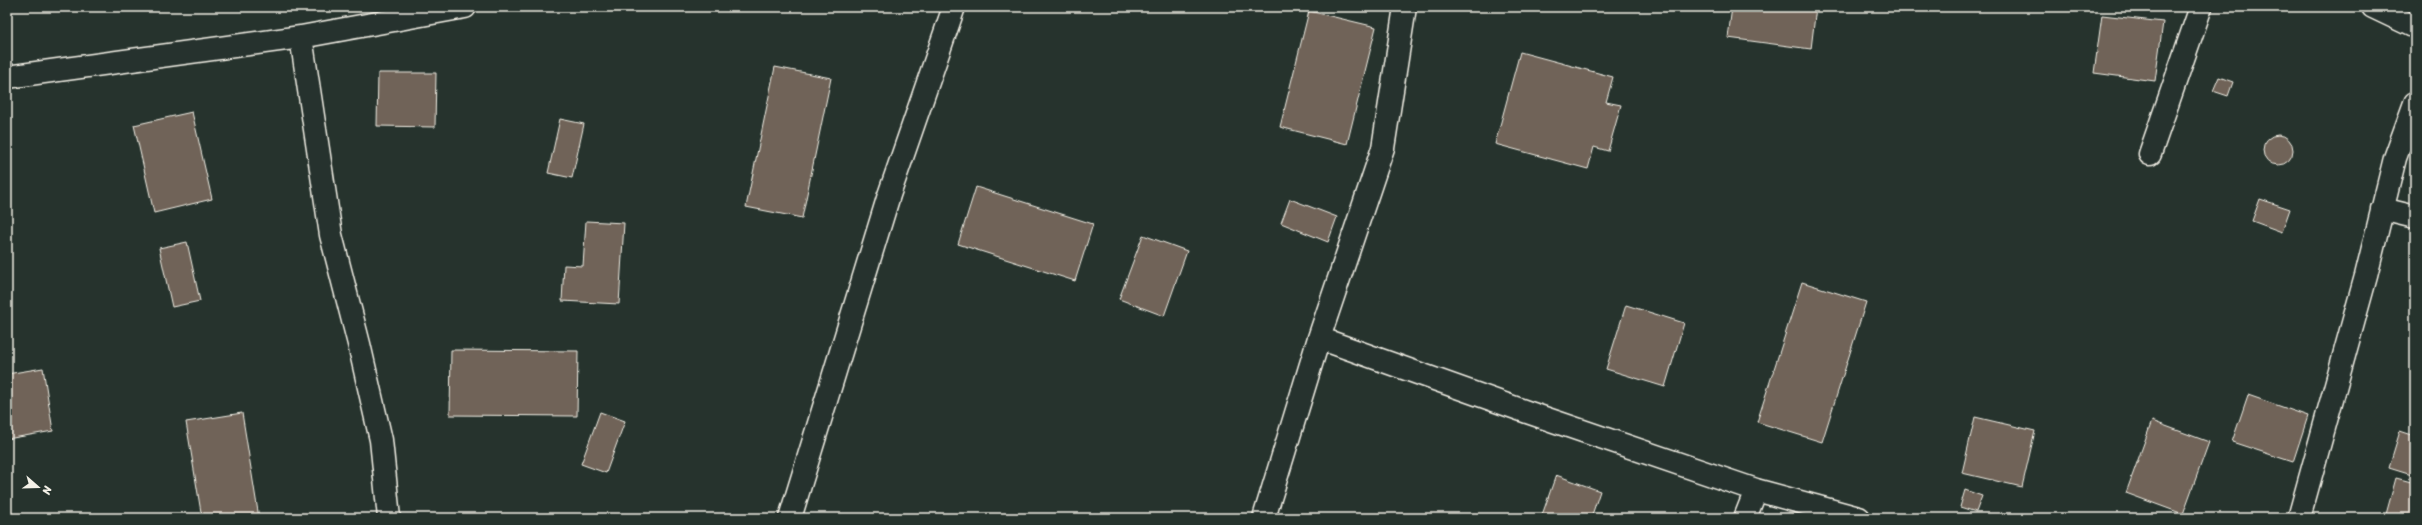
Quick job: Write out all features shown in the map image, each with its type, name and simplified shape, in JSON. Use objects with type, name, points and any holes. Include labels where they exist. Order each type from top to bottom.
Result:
[{"type":"street","points":[[7,77],[301,37],[465,7]]},
{"type":"street","points":[[790,518],[889,195],[954,7]]},
{"type":"street","points":[[1264,518],[1319,338],[1383,148],[1405,7]]},
{"type":"street","points":[[2150,154],[2201,7]]},
{"type":"street","points":[[2373,7],[2415,27]]},
{"type":"street","points":[[301,37],[331,235],[360,344],[381,440],[389,518]]},
{"type":"street","points":[[2300,518],[2366,276],[2396,158],[2415,103]]},
{"type":"street","points":[[2382,209],[2415,217]]},
{"type":"street","points":[[1319,338],[1527,412],[1756,490],[1859,518]]},
{"type":"street","points":[[1745,518],[1756,490]]},
{"type":"building","points":[[1732,7],[1816,7],[1811,49],[1728,38]]},
{"type":"building","points":[[1309,11],[1376,27],[1347,144],[1280,127]]},
{"type":"building","points":[[2102,15],[2163,22],[2155,81],[2094,73]]},
{"type":"building","points":[[1520,52],[1613,77],[1606,102],[1621,105],[1608,151],[1594,147],[1588,169],[1495,144]]},
{"type":"building","points":[[775,67],[831,78],[802,218],[746,207]]},
{"type":"building","points":[[378,73],[436,73],[435,127],[377,126]]},
{"type":"building","points":[[2219,77],[2233,82],[2228,96],[2213,91]]},
{"type":"building","points":[[192,112],[212,199],[154,213],[134,125]]},
{"type":"building","points":[[560,119],[584,124],[572,178],[548,173]]},
{"type":"building","points":[[2278,135],[2289,139],[2293,150],[2289,161],[2278,165],[2267,161],[2263,150],[2267,139]]},
{"type":"building","points":[[976,187],[1093,224],[1075,281],[958,244]]},
{"type":"building","points":[[1290,199],[1337,217],[1328,242],[1281,223]]},
{"type":"building","points":[[2260,199],[2290,209],[2282,232],[2252,221]]},
{"type":"building","points":[[586,221],[624,223],[619,304],[562,301],[564,265],[583,266]]},
{"type":"building","points":[[1143,235],[1187,251],[1164,316],[1119,299]]},
{"type":"building","points":[[187,242],[200,301],[172,307],[159,248]]},
{"type":"building","points":[[1802,282],[1866,302],[1822,442],[1757,422]]},
{"type":"building","points":[[1626,305],[1684,323],[1665,387],[1606,369]]},
{"type":"building","points":[[451,350],[578,351],[577,416],[450,415]]},
{"type":"building","points":[[43,368],[53,431],[7,439],[7,374]]},
{"type":"building","points":[[2248,395],[2308,416],[2293,462],[2232,442]]},
{"type":"building","points":[[600,412],[625,421],[606,473],[581,464]]},
{"type":"building","points":[[242,413],[259,518],[202,518],[186,422]]},
{"type":"building","points":[[1975,417],[2035,431],[2022,487],[1962,473]]},
{"type":"building","points":[[2152,421],[2209,442],[2183,514],[2126,493]]},
{"type":"building","points":[[2400,431],[2415,436],[2415,475],[2389,467]]},
{"type":"building","points":[[1556,475],[1600,491],[1591,518],[1541,518]]},
{"type":"building","points":[[2396,478],[2415,483],[2415,518],[2385,518]]},
{"type":"building","points":[[1965,490],[1982,496],[1976,512],[1960,507]]}]
